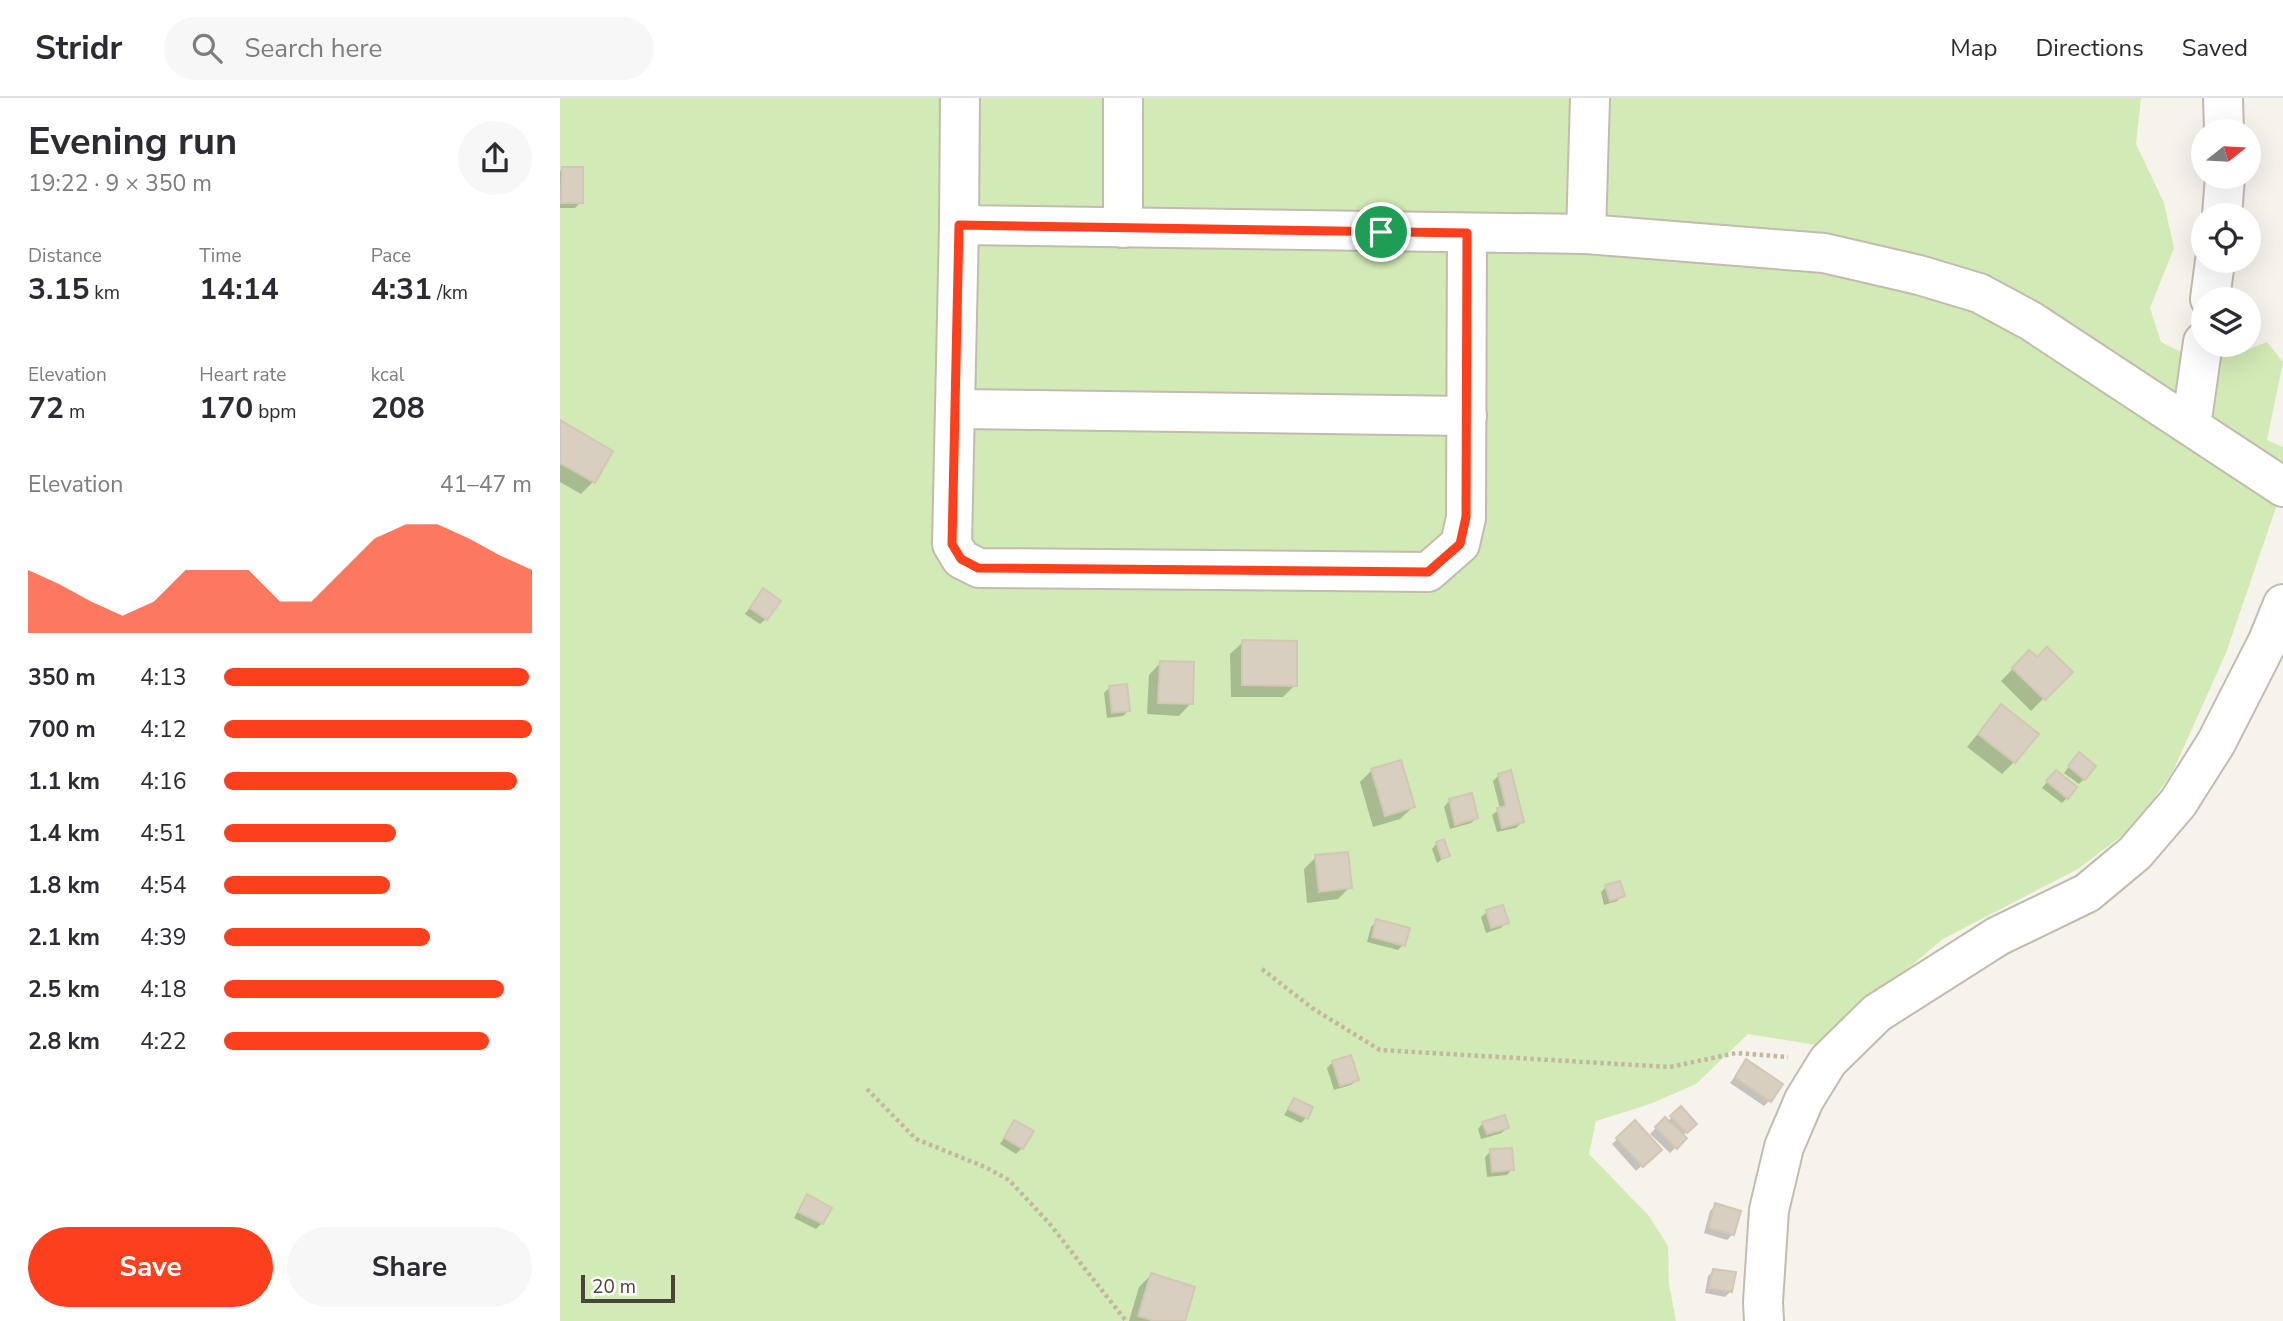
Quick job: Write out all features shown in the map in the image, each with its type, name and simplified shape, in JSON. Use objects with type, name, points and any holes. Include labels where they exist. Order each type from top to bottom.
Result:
[{"type":"street","points":[[960,98],[952,544],[961,559],[978,568],[1428,572],[1460,544],[1466,517],[1467,233]]},
{"type":"street","points":[[1123,98],[1123,228]]},
{"type":"street","points":[[1586,234],[1590,98]]},
{"type":"street","points":[[2223,98],[2224,119]]},
{"type":"street","points":[[959,225],[1586,234],[1824,253],[1919,275],[1979,293],[2031,321],[2283,487]]},
{"type":"street","points":[[2191,426],[2201,357]]},
{"type":"street","points":[[955,410],[1467,416]]},
{"type":"street","points":[[1764,1321],[1769,1210],[1781,1160],[1804,1100],[1828,1061],[1877,1013],[1998,936],[2087,892],[2135,853],[2178,803],[2276,646],[2283,604]]},
{"type":"path","points":[[1262,969],[1312,1008],[1380,1051],[1671,1067],[1736,1053],[1828,1061]]},
{"type":"path","points":[[867,1089],[916,1139],[985,1167],[1009,1180],[1049,1223],[1126,1321]]},
{"type":"green space","points":[[560,98],[2141,98],[2136,144],[2164,203],[2174,248],[2150,308],[2161,342],[2195,359],[2261,357],[2261,344],[2267,342],[2283,362],[2267,440],[2283,447],[2283,487],[2226,653],[2173,771],[2136,825],[2078,869],[1943,939],[1816,1045],[1748,1034],[1696,1084],[1650,1104],[1596,1121],[1589,1154],[1649,1216],[1668,1246],[1669,1284],[1676,1321],[560,1321]]},
{"type":"building","points":[[562,167],[583,167],[583,203],[561,203]]},
{"type":"building","points":[[560,420],[613,451],[595,483],[560,463]]},
{"type":"building","points":[[763,588],[781,601],[767,620],[750,608]]},
{"type":"building","points":[[1242,640],[1297,641],[1297,686],[1242,685]]},
{"type":"building","points":[[2047,647],[2073,672],[2045,700],[2012,668],[2029,650],[2037,657]]},
{"type":"building","points":[[1160,661],[1194,662],[1193,704],[1158,703]]},
{"type":"building","points":[[1127,684],[1130,711],[1112,713],[1109,686]]},
{"type":"building","points":[[2001,704],[2039,734],[2015,763],[1978,734]]},
{"type":"building","points":[[2079,752],[2096,766],[2085,780],[2068,766]]},
{"type":"building","points":[[1401,760],[1415,807],[1385,816],[1371,769]]},
{"type":"building","points":[[1511,770],[1524,822],[1502,828],[1497,808],[1506,806],[1498,774]]},
{"type":"building","points":[[2056,770],[2077,787],[2068,799],[2046,781]]},
{"type":"building","points":[[1472,793],[1478,818],[1455,825],[1449,799]]},
{"type":"building","points":[[1444,839],[1450,856],[1442,859],[1436,842]]},
{"type":"building","points":[[1348,852],[1352,888],[1319,892],[1315,855]]},
{"type":"building","points":[[1620,881],[1625,896],[1610,901],[1605,885]]},
{"type":"building","points":[[1503,905],[1509,923],[1491,928],[1486,910]]},
{"type":"building","points":[[1376,919],[1410,928],[1405,946],[1372,937]]},
{"type":"building","points":[[1351,1055],[1359,1080],[1340,1086],[1332,1061]]},
{"type":"building","points":[[1746,1059],[1783,1084],[1771,1102],[1735,1077]]},
{"type":"building","points":[[1294,1098],[1313,1107],[1308,1119],[1288,1109]]},
{"type":"building","points":[[1681,1106],[1697,1124],[1687,1133],[1670,1116]]},
{"type":"building","points":[[1505,1115],[1509,1128],[1487,1134],[1482,1122]]},
{"type":"building","points":[[1665,1117],[1687,1138],[1677,1149],[1655,1127]]},
{"type":"building","points":[[1014,1120],[1034,1131],[1023,1149],[1004,1138]]},
{"type":"building","points":[[1635,1120],[1662,1150],[1643,1167],[1616,1138]]},
{"type":"building","points":[[1512,1148],[1514,1170],[1492,1172],[1490,1149]]},
{"type":"building","points":[[807,1194],[832,1208],[823,1224],[798,1212]]},
{"type":"building","points":[[1715,1203],[1741,1211],[1734,1235],[1709,1228]]},
{"type":"building","points":[[1713,1269],[1736,1272],[1732,1292],[1709,1288]]},
{"type":"building","points":[[1151,1273],[1195,1287],[1185,1321],[1155,1321],[1138,1316]]},
{"type":"route","points":[[959,225],[1381,232],[1467,233],[1466,517],[1460,544],[1428,572],[978,568],[961,559],[952,544],[959,225]]}]
